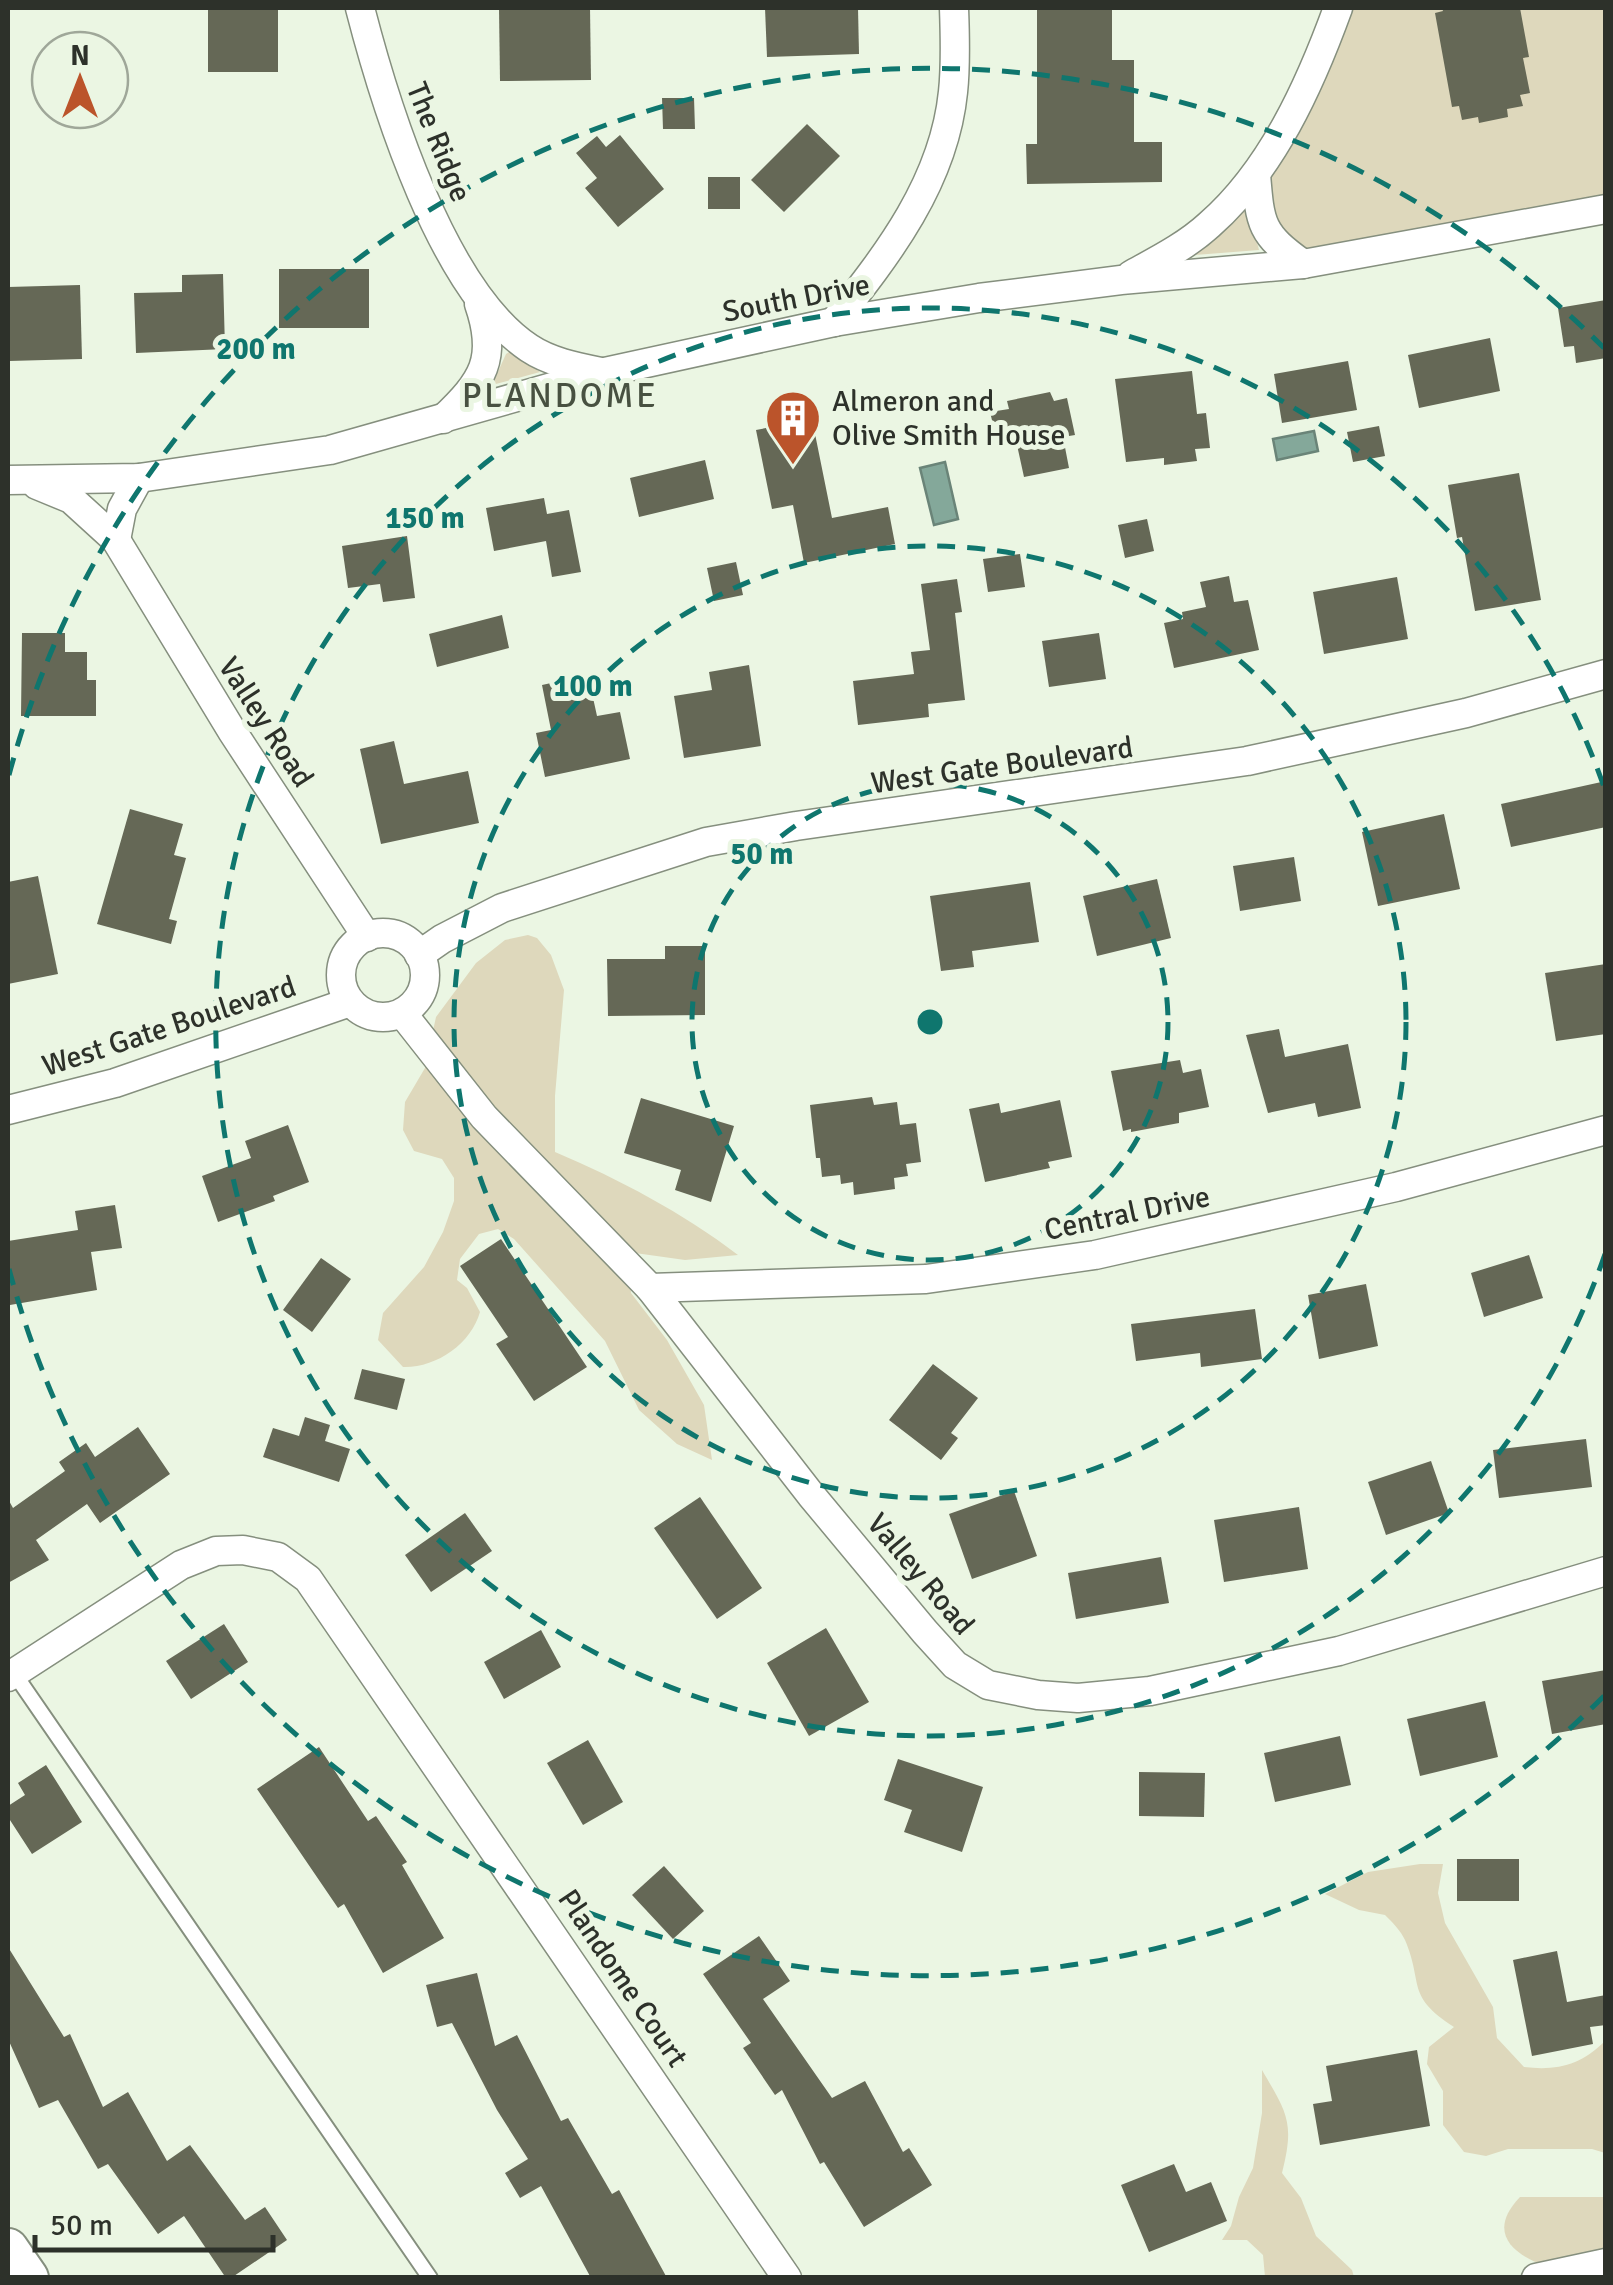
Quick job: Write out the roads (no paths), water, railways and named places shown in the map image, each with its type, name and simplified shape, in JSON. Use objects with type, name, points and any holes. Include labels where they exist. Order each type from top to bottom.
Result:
[{"type":"main road","points":[[8,2249],[28,2278]]},
{"type":"street","name":"The Ridge","points":[[360,8],[374,64],[413,177],[476,294],[498,322],[528,347],[562,363],[606,372]]},
{"type":"street","points":[[834,322],[912,215],[943,144],[954,92],[954,8]]},
{"type":"street","points":[[1121,280],[1183,246],[1208,227],[1256,174],[1322,51],[1338,8]]},
{"type":"street","points":[[1256,174],[1260,212],[1268,235],[1303,264]]},
{"type":"street","name":"South Drive","points":[[17,481],[139,478],[330,450],[606,372],[834,322],[1121,280],[1303,264],[1606,209]]},
{"type":"street","name":"The Ridge","points":[[442,420],[481,377],[487,360],[486,326],[476,294]]},
{"type":"street","points":[[116,540],[122,509],[139,478]]},
{"type":"street","name":"Valley Road","points":[[17,481],[71,499],[116,540],[232,731],[367,936]]},
{"type":"street","name":"West Gate Boulevard","points":[[420,954],[502,908],[706,842],[1247,761],[1466,713],[1606,674]]},
{"type":"street","points":[[367,936],[400,936],[420,954],[424,980],[413,1005],[402,1013],[374,1016],[350,1002],[340,975],[343,962],[350,949],[367,936]]},
{"type":"street","name":"West Gate Boulevard","points":[[8,1110],[115,1082],[350,1002]]},
{"type":"street","name":"Valley Road","points":[[402,1013],[484,1118],[650,1288],[924,1632],[955,1665],[988,1685],[1038,1696],[1078,1698],[1150,1691],[1338,1650],[1606,1571]]},
{"type":"street","name":"Central Drive","points":[[650,1288],[926,1279],[1095,1256],[1396,1187],[1606,1130]]},
{"type":"street","name":"Plandome Court","points":[[11,1675],[181,1566],[216,1551],[243,1550],[278,1558],[308,1579],[787,2278]]},
{"type":"street","points":[[1536,2278],[1606,2263]]},
{"type":"lane","points":[[11,1675],[430,2278]]},
{"type":"place","name":"Almeron and Olive Smith House","points":[[793,467]]},
{"type":"district","name":"PLANDOME","points":[[560,395]]}]
